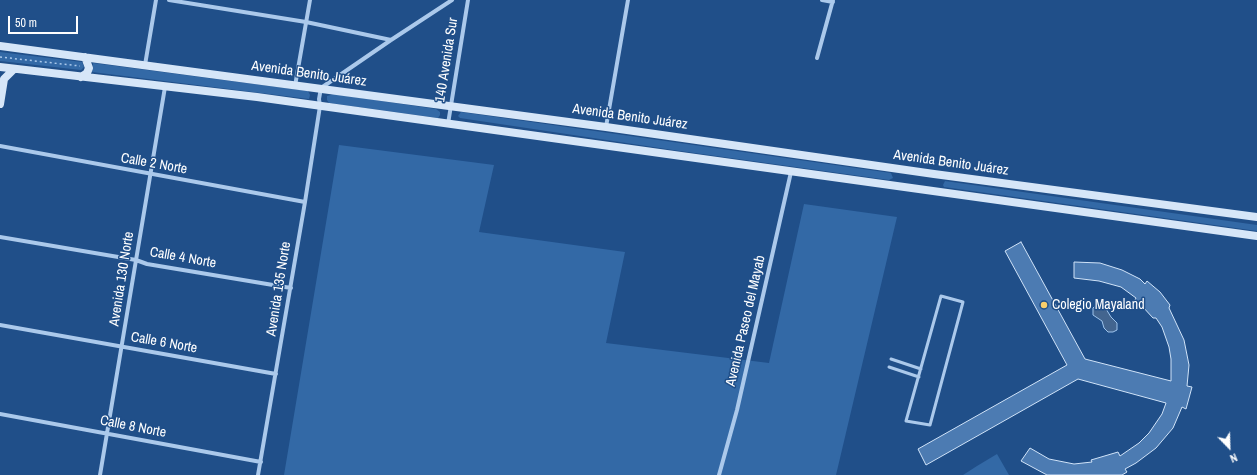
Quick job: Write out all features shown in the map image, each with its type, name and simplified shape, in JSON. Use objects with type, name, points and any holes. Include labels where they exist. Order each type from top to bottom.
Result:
[{"type":"main road","name":"Avenida Benito Juárez","points":[[0,46],[295,86],[321,88],[934,174],[1257,217]]},
{"type":"main road","points":[[81,77],[86,73],[88,68],[86,57]]},
{"type":"main road","points":[[0,67],[257,97],[1257,236]]},
{"type":"main road","points":[[0,104],[4,79],[14,69]]},
{"type":"street","points":[[145,65],[156,0]]},
{"type":"street","points":[[169,0],[306,22],[391,40]]},
{"type":"street","points":[[295,86],[310,0]]},
{"type":"street","points":[[321,88],[452,0]]},
{"type":"street","name":"140 Avenida Sur","points":[[448,124],[468,0]]},
{"type":"street","points":[[606,127],[628,0]]},
{"type":"street","points":[[817,58],[833,1],[822,0]]},
{"type":"street","name":"Avenida 130 Norte","points":[[100,475],[165,87]]},
{"type":"street","name":"Avenida 135 Norte","points":[[258,475],[305,202],[320,106],[319,99],[321,88]]},
{"type":"street","name":"Calle 2 Norte","points":[[0,146],[305,202]]},
{"type":"street","name":"Avenida Paseo del Mayab","points":[[720,475],[738,410],[791,172]]},
{"type":"street","name":"Calle 4 Norte","points":[[0,237],[136,260],[147,264],[291,288]]},
{"type":"street","name":"Calle 6 Norte","points":[[0,325],[276,374]]},
{"type":"street","name":"Calle 8 Norte","points":[[0,414],[261,462]]},
{"type":"lane","points":[[941,296],[963,302],[930,425],[906,421],[919,377],[941,296]]},
{"type":"lane","points":[[891,359],[921,369]]},
{"type":"lane","points":[[889,367],[919,377]]},
{"type":"shaded area","points":[[0,52],[82,62],[84,67],[81,70],[0,61]]},
{"type":"shaded area","points":[[93,63],[308,91],[310,95],[309,99],[92,72]]},
{"type":"shaded area","points":[[334,94],[436,109],[440,112],[440,115],[438,118],[329,103],[327,96]]},
{"type":"shaded area","points":[[461,112],[891,173],[893,178],[889,180],[673,150],[460,118],[458,116]]},
{"type":"shaded area","points":[[339,145],[494,165],[479,232],[625,252],[606,343],[769,363],[804,204],[897,217],[836,475],[284,475]]},
{"type":"shaded area","points":[[945,181],[1257,225],[1257,231],[944,187],[943,185]]},
{"type":"shaded area","points":[[1103,304],[1111,317],[1117,323],[1117,330],[1113,332],[1108,332],[1104,328],[1102,321],[1093,315],[1093,308],[1096,305]]},
{"type":"shaded area","points":[[997,454],[1009,475],[963,475],[977,466]]},
{"type":"building","points":[[1021,242],[1085,359],[1171,381],[1171,359],[1169,347],[1162,327],[1156,318],[1153,318],[1135,300],[1136,298],[1121,287],[1099,281],[1074,278],[1074,262],[1100,263],[1122,270],[1140,279],[1145,284],[1147,281],[1160,292],[1170,305],[1169,308],[1184,340],[1189,365],[1187,386],[1192,387],[1186,409],[1182,407],[1173,428],[1156,448],[1136,463],[1125,469],[1127,472],[1122,475],[1047,475],[1021,461],[1030,448],[1049,459],[1074,464],[1092,462],[1091,460],[1118,452],[1120,456],[1139,443],[1149,433],[1162,414],[1166,403],[1078,379],[926,465],[918,449],[1067,365],[1005,251]]},
{"type":"place","name":"Colegio Mayaland","points":[[1044,305]]}]
